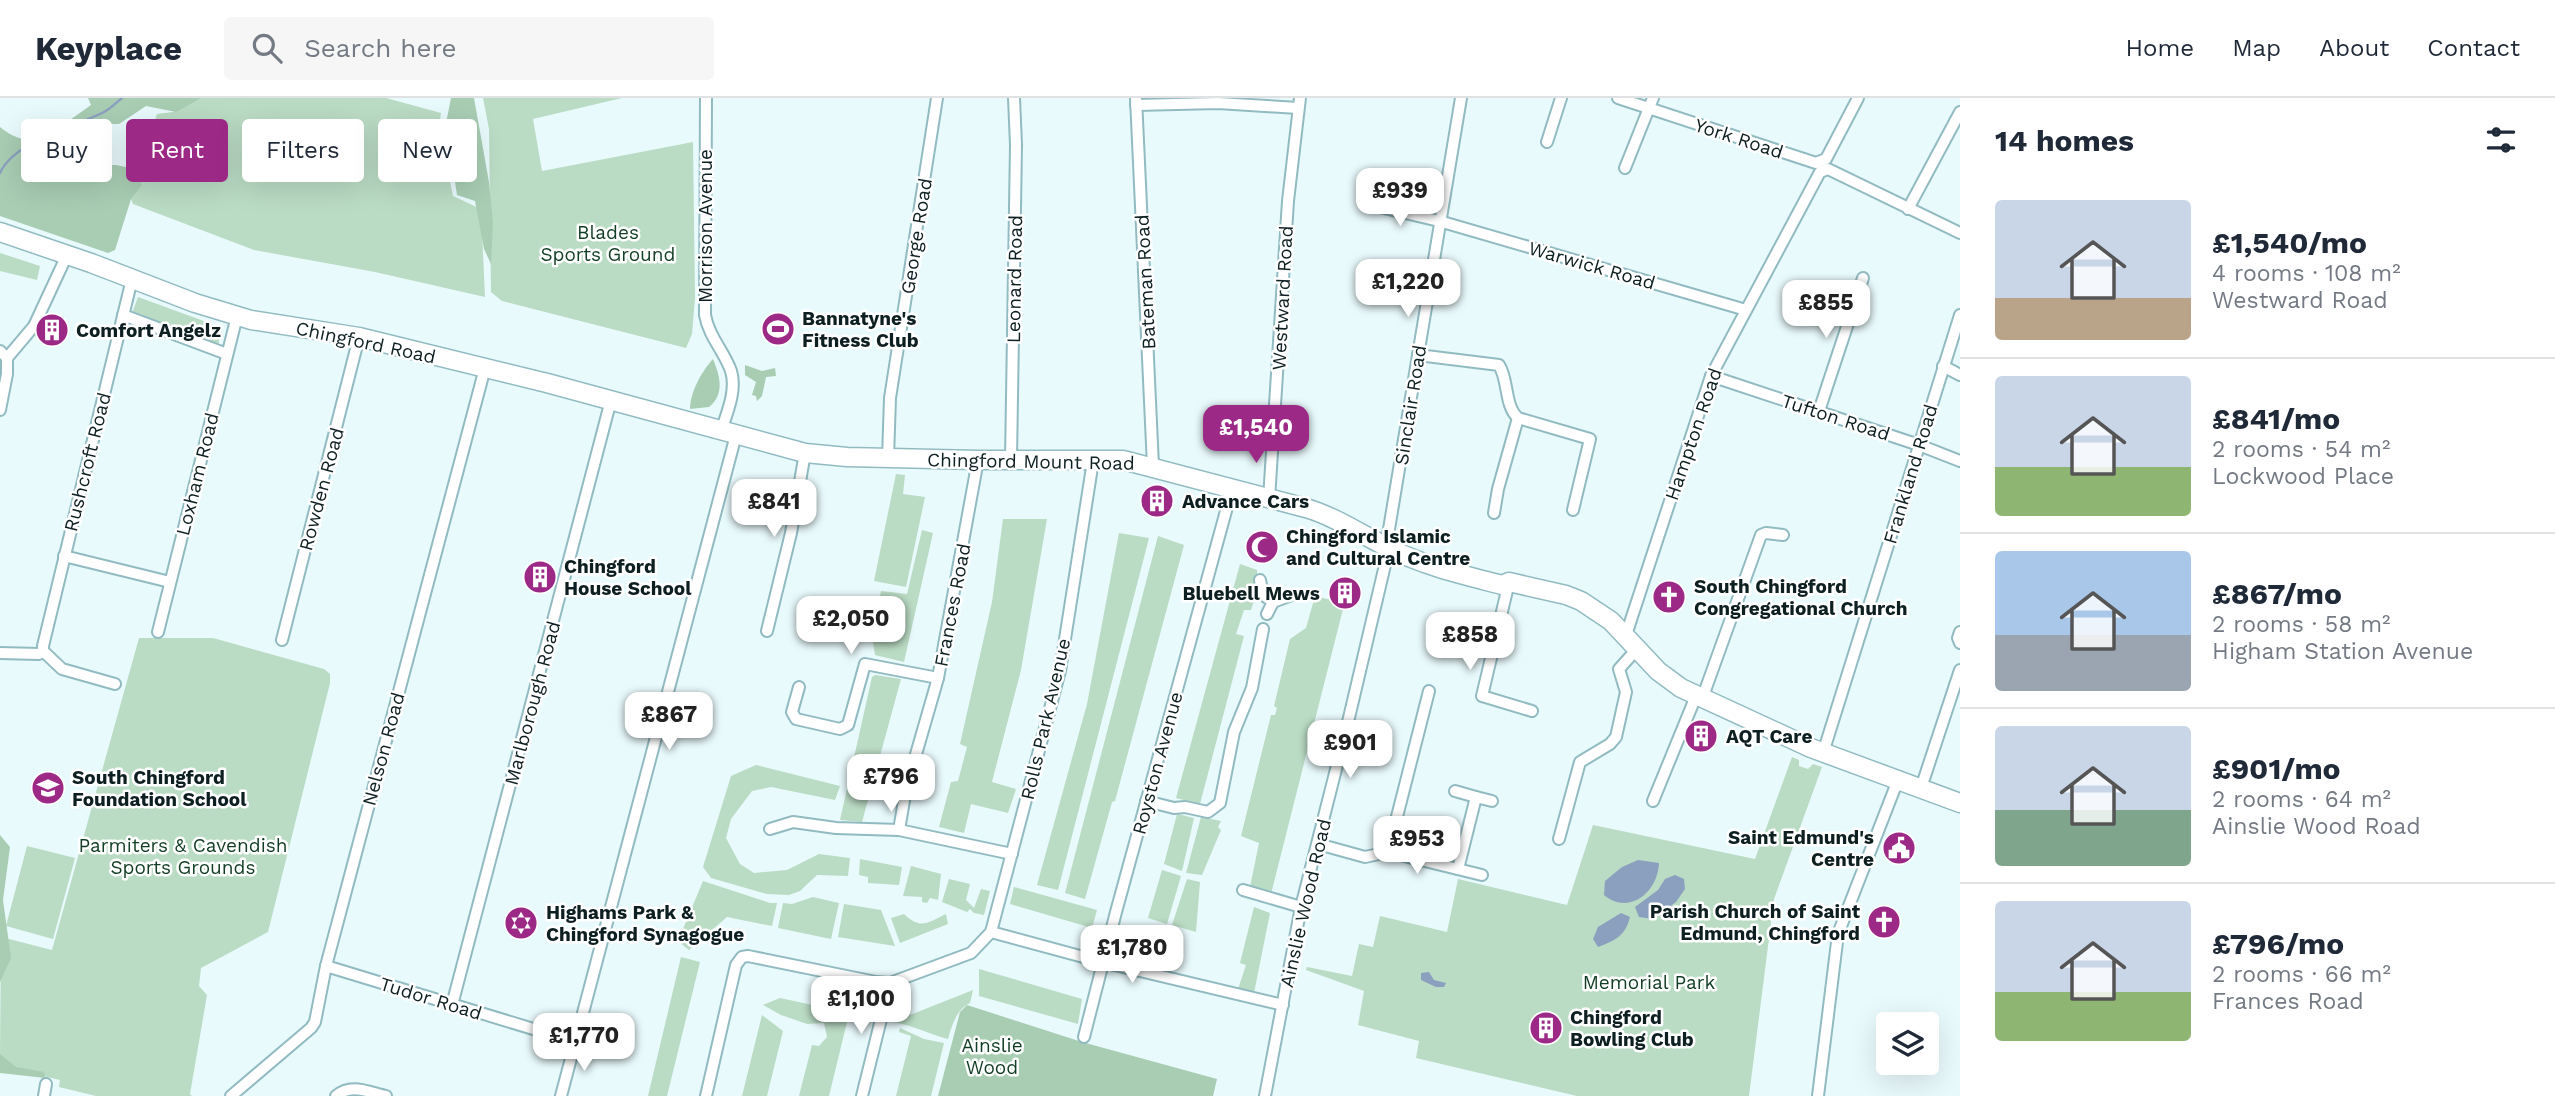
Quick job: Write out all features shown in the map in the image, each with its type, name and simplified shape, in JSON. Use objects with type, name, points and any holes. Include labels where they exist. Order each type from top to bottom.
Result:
[{"type":"main road","name":"Chingford Road","points":[[0,232],[237,316],[359,337],[611,400],[729,433]]},
{"type":"main road","name":"Chingford Mount Road","points":[[729,433],[805,453],[978,460],[1123,460],[1306,508],[1335,518],[1388,547],[1443,569],[1502,585],[1508,582],[1559,593],[1581,601],[1595,609],[1632,642],[1667,679],[1699,697],[1823,753],[1960,803]]},
{"type":"street","name":"Morrison Avenue","points":[[561,1096],[729,433],[731,371],[710,335],[705,315],[706,98]]},
{"type":"street","name":"George Road","points":[[888,458],[890,398],[937,98]]},
{"type":"street","name":"Leonard Road","points":[[1011,460],[1016,145],[1014,98]]},
{"type":"street","name":"Sinclair Road","points":[[1388,547],[1439,220],[1461,98]]},
{"type":"street","points":[[1547,142],[1561,98]]},
{"type":"street","name":"York Road","points":[[1618,98],[1651,103],[1822,166],[1960,233]]},
{"type":"street","name":"Hampton Road","points":[[1559,839],[1580,762],[1610,744],[1616,737],[1626,692],[1619,669],[1632,642],[1711,376],[1858,98]]},
{"type":"street","points":[[1136,101],[1299,103]]},
{"type":"street","name":"Bateman Road","points":[[1136,101],[1153,466]]},
{"type":"street","name":"Westward Road","points":[[1269,499],[1288,201],[1299,103]]},
{"type":"street","points":[[1625,169],[1651,103]]},
{"type":"street","points":[[1908,209],[1960,112]]},
{"type":"street","name":"Warwick Road","points":[[1367,204],[1439,220],[1745,310]]},
{"type":"street","points":[[0,410],[7,374],[3,355],[38,318],[67,255]]},
{"type":"street","points":[[1819,411],[1863,278]]},
{"type":"street","name":"Rushcroft Road","points":[[43,649],[132,279]]},
{"type":"street","points":[[123,315],[227,354]]},
{"type":"street","name":"Frankland Road","points":[[1823,753],[1960,315]]},
{"type":"street","name":"Loxham Road","points":[[158,632],[237,316]]},
{"type":"street","name":"Rowden Road","points":[[282,640],[359,337]]},
{"type":"street","points":[[1418,355],[1499,365],[1512,410],[1518,418],[1590,439],[1573,510]]},
{"type":"street","points":[[1943,366],[1960,374]]},
{"type":"street","name":"Nelson Road","points":[[231,1096],[313,1026],[326,966],[485,368]]},
{"type":"street","name":"Tufton Road","points":[[1711,376],[1920,445],[1960,461]]},
{"type":"street","name":"Marlborough Road","points":[[452,1005],[611,400]]},
{"type":"street","points":[[1494,513],[1518,418]]},
{"type":"street","points":[[768,631],[792,533],[805,453]]},
{"type":"street","name":"Frances Road","points":[[899,830],[906,789],[938,678],[978,460]]},
{"type":"street","name":"Rolls Park Avenue","points":[[991,932],[1060,670],[1093,461]]},
{"type":"street","name":"Royston Avenue","points":[[1084,1037],[1102,962],[1232,489]]},
{"type":"street","points":[[1653,801],[1699,697],[1760,535],[1783,535]]},
{"type":"street","name":"Ainslie Wood Road","points":[[1265,1096],[1301,907],[1388,547]]},
{"type":"street","points":[[64,556],[170,582]]},
{"type":"street","points":[[1260,580],[1263,595],[1273,602]]},
{"type":"street","points":[[1508,582],[1482,696],[1532,710]]},
{"type":"street","points":[[1267,614],[1273,602],[1289,596]]},
{"type":"street","points":[[1146,801],[1208,812],[1220,803],[1234,732],[1252,688],[1263,629]]},
{"type":"street","points":[[1960,632],[1960,643]]},
{"type":"street","points":[[0,653],[39,654],[43,649],[62,669],[115,684]]},
{"type":"street","points":[[799,687],[793,712],[796,719],[840,729],[848,725],[865,664],[938,678]]},
{"type":"street","points":[[1921,788],[1960,670]]},
{"type":"street","points":[[1388,852],[1429,691]]},
{"type":"street","points":[[1818,1096],[1838,934],[1898,780]]},
{"type":"street","points":[[1455,791],[1492,801]]},
{"type":"street","points":[[1458,869],[1476,797]]},
{"type":"street","points":[[771,828],[793,822],[836,828],[899,830],[1012,853]]},
{"type":"street","points":[[1318,844],[1365,857],[1388,852],[1482,875]]},
{"type":"street","points":[[1242,890],[1301,907]]},
{"type":"street","points":[[706,1096],[736,965],[742,957],[748,956],[890,983],[971,953],[991,932],[1102,962],[1283,1005]]},
{"type":"street","name":"Tudor Road","points":[[326,966],[576,1042]]},
{"type":"street","points":[[862,1096],[890,983]]},
{"type":"street","points":[[44,1096],[46,1084]]},
{"type":"street","points":[[336,1096],[346,1088],[353,1088],[386,1096]]},
{"type":"green space","points":[[88,98],[201,98],[176,112],[146,106],[119,124],[112,124],[112,119],[71,119],[91,105]]},
{"type":"green space","points":[[198,98],[386,98],[441,113],[440,119],[378,119],[378,182],[450,182],[453,196],[481,209],[485,297],[375,272],[254,250],[133,204],[131,199],[136,182],[228,182],[228,119],[155,119],[157,114],[173,112]]},
{"type":"green space","points":[[451,98],[474,98],[489,182],[493,223],[491,264],[484,249],[475,201],[457,195],[455,182],[477,182],[477,119],[447,119]]},
{"type":"green space","name":"Blades Sports Ground","points":[[483,98],[622,98],[533,119],[542,171],[693,142],[695,298],[692,334],[686,348],[502,301],[491,292],[489,129]]},
{"type":"green space","points":[[0,127],[21,138],[21,182],[112,182],[112,165],[116,165],[126,167],[126,182],[140,182],[142,185],[131,199],[115,250],[108,253],[0,216]]},
{"type":"green space","points":[[0,253],[40,266],[37,280],[0,271]]},
{"type":"green space","points":[[138,297],[223,328],[217,348],[131,316]]},
{"type":"green space","points":[[713,359],[720,384],[717,396],[709,407],[690,409],[697,382]]},
{"type":"green space","points":[[745,365],[762,371],[775,368],[776,376],[766,377],[762,396],[757,401],[756,396],[752,395],[756,382],[745,375]]},
{"type":"green space","points":[[896,474],[905,475],[903,494],[925,497],[906,587],[874,581]]},
{"type":"green space","points":[[1003,519],[1047,519],[1021,670],[992,782],[1016,789],[1008,813],[971,804],[964,833],[939,827],[951,782],[958,781],[967,747],[960,744],[992,602]]},
{"type":"green space","points":[[922,530],[933,533],[904,662],[875,655],[872,637],[881,591],[907,594]]},
{"type":"green space","points":[[1119,533],[1149,538],[1058,890],[1037,885],[1087,704]]},
{"type":"green space","points":[[1158,536],[1184,545],[1115,801],[1112,802],[1085,899],[1065,893]]},
{"type":"green space","points":[[1240,564],[1257,570],[1257,591],[1251,610],[1244,610],[1236,634],[1244,636],[1200,804],[1176,798]]},
{"type":"green space","points":[[1315,596],[1339,602],[1338,607],[1343,609],[1271,894],[1250,887],[1259,843],[1241,836],[1271,715],[1275,715],[1277,708],[1274,706],[1290,639],[1306,628]]},
{"type":"green space","name":"Parmiters & Cavendish Sports Grounds","points":[[139,638],[213,638],[324,669],[330,674],[330,683],[268,932],[201,968],[199,986],[207,995],[190,1094],[192,1096],[96,1096],[59,1087],[60,1080],[17,1070],[0,1055],[1,937],[52,950]]},
{"type":"green space","points":[[875,675],[901,679],[862,822],[840,820],[872,677]]},
{"type":"green space","name":"Memorial Park","points":[[1792,757],[1799,760],[1799,766],[1808,769],[1813,764],[1822,767],[1774,899],[1749,1096],[1577,1096],[1416,1058],[1419,1041],[1358,1025],[1364,991],[1306,970],[1307,967],[1352,976],[1359,944],[1373,947],[1380,916],[1447,932],[1458,879],[1567,905],[1593,825],[1755,859]]},
{"type":"green space","points":[[756,765],[840,786],[835,800],[771,787],[752,791],[731,819],[726,838],[740,864],[754,873],[787,870],[819,854],[850,858],[848,876],[817,875],[800,891],[789,895],[767,894],[711,878],[703,867],[731,776]]},
{"type":"green space","points":[[1177,814],[1194,818],[1182,871],[1164,864]]},
{"type":"green space","points":[[1201,817],[1221,821],[1218,827],[1221,830],[1202,875],[1186,873]]},
{"type":"green space","points":[[0,835],[10,847],[3,900],[11,958],[0,982]]},
{"type":"green space","points":[[27,846],[75,858],[53,939],[6,926]]},
{"type":"green space","points":[[860,859],[902,867],[899,885],[868,883],[868,877],[859,875]]},
{"type":"green space","points":[[911,866],[941,874],[938,900],[930,898],[927,903],[922,902],[922,897],[903,896]]},
{"type":"green space","points":[[1162,870],[1181,876],[1167,924],[1148,918]]},
{"type":"green space","points":[[949,879],[970,884],[966,900],[974,908],[981,889],[990,891],[984,915],[974,913],[970,909],[967,912],[942,902]]},
{"type":"green space","points":[[1187,879],[1200,882],[1196,932],[1172,925]]},
{"type":"green space","points":[[703,881],[777,903],[772,926],[727,917],[689,950],[678,941]]},
{"type":"green space","points":[[1014,887],[1097,910],[1092,928],[1010,904]]},
{"type":"green space","points":[[813,897],[839,903],[831,939],[778,928],[783,903],[792,904]]},
{"type":"green space","points":[[844,904],[881,910],[895,946],[838,937]]},
{"type":"green space","points":[[1254,907],[1270,913],[1254,993],[1238,989],[1246,965],[1240,963]]},
{"type":"green space","points":[[904,914],[915,922],[924,923],[946,914],[948,924],[900,943],[891,918]]},
{"type":"green space","points":[[681,957],[700,962],[667,1096],[648,1096]]},
{"type":"green space","points":[[979,969],[1082,999],[1078,1024],[979,996]]},
{"type":"green space","points":[[973,990],[970,1003],[958,1014],[948,1039],[893,1022],[898,1004],[903,1004],[910,1015]]},
{"type":"green space","points":[[780,998],[845,1012],[848,1018],[829,1096],[799,1096],[812,1045],[819,1046],[827,1037],[824,1023],[807,1024],[763,1005]]},
{"type":"green space","name":"Ainslie Wood","points":[[967,1005],[1082,1042],[1217,1079],[1213,1096],[938,1096],[960,1012]]},
{"type":"green space","points":[[762,1015],[783,1031],[767,1096],[742,1096]]},
{"type":"green space","points":[[900,1028],[924,1039],[944,1043],[931,1096],[896,1096],[911,1036],[899,1032]]},
{"type":"green space","points":[[0,1054],[16,1067],[44,1072],[45,1078],[0,1073]]},
{"type":"water","points":[[1638,860],[1659,863],[1657,874],[1648,891],[1632,902],[1623,903],[1604,895],[1605,881],[1622,867]]},
{"type":"water","points":[[1675,875],[1684,879],[1685,889],[1676,902],[1653,919],[1639,917],[1635,907],[1658,890],[1665,879]]},
{"type":"water","points":[[1621,913],[1630,917],[1625,929],[1615,939],[1598,947],[1593,939],[1598,927]]},
{"type":"water","points":[[1429,972],[1434,980],[1446,983],[1444,987],[1436,987],[1421,980],[1421,973]]},
{"type":"waterway","points":[[0,173],[7,162],[31,144],[104,112],[122,98]]},
{"type":"place","name":"Bannatyne's Fitness Club","points":[[778,329]]},
{"type":"place","name":"Comfort Angelz","points":[[52,330]]},
{"type":"place","name":"Advance Cars","points":[[1157,501]]},
{"type":"place","name":"Chingford Islamic and Cultural Centre","points":[[1262,547]]},
{"type":"place","name":"Chingford House School","points":[[540,577]]},
{"type":"place","name":"Bluebell Mews","points":[[1345,593]]},
{"type":"place","name":"South Chingford Congregational Church","points":[[1669,597]]},
{"type":"place","name":"AQT Care","points":[[1701,736]]},
{"type":"place","name":"South Chingford Foundation School","points":[[48,788]]},
{"type":"place","name":"Saint Edmund's Centre","points":[[1899,848]]},
{"type":"place","name":"Parish Church of Saint Edmund, Chingford","points":[[1884,922]]},
{"type":"place","name":"Highams Park & Chingford Synagogue","points":[[521,923]]},
{"type":"place","name":"Chingford Bowling Club","points":[[1546,1028]]}]
